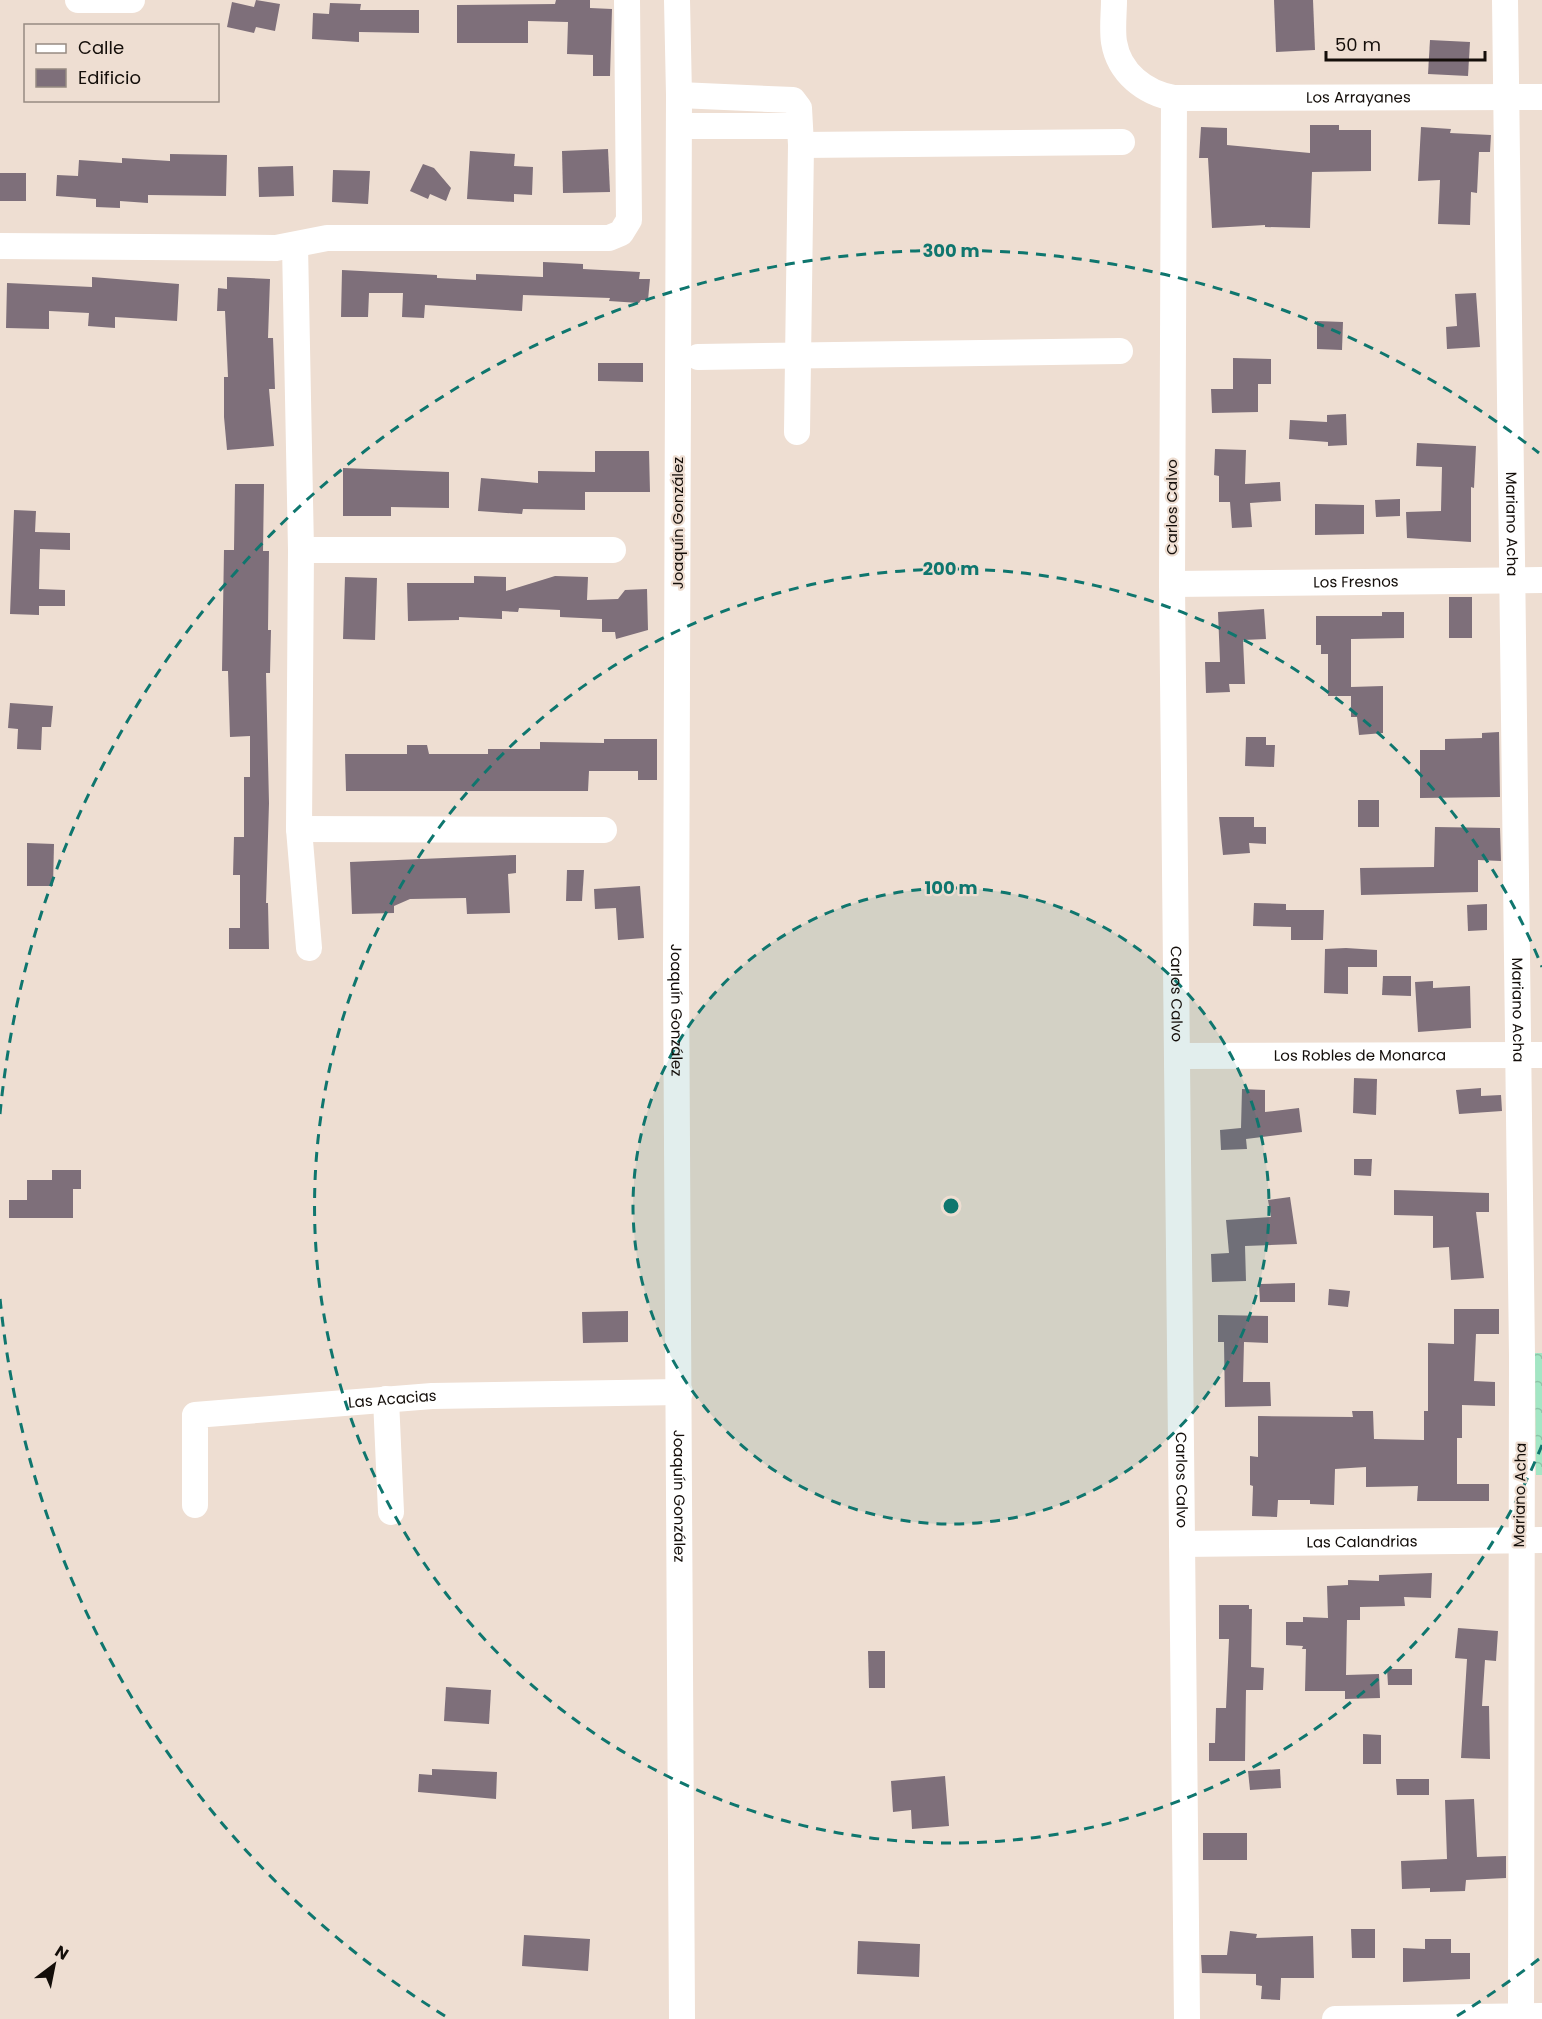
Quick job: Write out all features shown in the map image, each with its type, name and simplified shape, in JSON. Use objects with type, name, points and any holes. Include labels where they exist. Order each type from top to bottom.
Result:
[{"type":"street","points":[[78,0],[132,0]]},
{"type":"street","points":[[0,246],[276,248],[327,238],[609,238],[621,233],[629,220],[627,0]]},
{"type":"street","name":"Joaquín González","points":[[677,0],[680,95],[676,970],[682,2019]]},
{"type":"street","points":[[1114,0],[1114,42],[1122,67],[1141,86],[1157,95],[1174,98]]},
{"type":"street","name":"Mariano Acha","points":[[1505,0],[1516,1055],[1522,1356],[1531,1540],[1528,2017]]},
{"type":"street","points":[[680,95],[793,100],[799,108],[797,432]]},
{"type":"street","name":"Los Arrayanes","points":[[1174,98],[1542,97]]},
{"type":"street","name":"Carlos Calvo","points":[[1174,98],[1172,584],[1187,2019]]},
{"type":"street","points":[[689,126],[800,136],[1122,142]]},
{"type":"street","points":[[295,245],[300,550],[299,829],[309,948]]},
{"type":"street","points":[[698,357],[1120,351]]},
{"type":"street","points":[[300,550],[613,550]]},
{"type":"street","name":"Los Fresnos","points":[[1172,584],[1542,580]]},
{"type":"street","points":[[299,829],[604,830]]},
{"type":"street","name":"Los Robles de Monarca","points":[[1178,1056],[1542,1055]]},
{"type":"street","name":"Las Acacias","points":[[195,1505],[195,1415],[386,1400],[680,1392]]},
{"type":"street","points":[[386,1400],[391,1512]]},
{"type":"street","name":"Las Calandrias","points":[[1182,1544],[1531,1540]]},
{"type":"street","points":[[1335,2019],[1528,2017]]},
{"type":"green space","points":[[1535,1353],[1542,1353],[1542,1475],[1536,1475]]},
{"type":"building","points":[[256,0],[280,4],[275,31],[256,27],[254,33],[227,27],[232,2],[254,7]]},
{"type":"building","points":[[556,0],[590,0],[590,8],[612,9],[610,76],[593,76],[593,55],[567,54],[568,22],[528,21],[528,43],[457,43],[457,5],[555,4]]},
{"type":"building","points":[[1274,0],[1313,0],[1315,50],[1276,52]]},
{"type":"building","points":[[330,3],[361,4],[360,10],[419,10],[419,33],[359,32],[359,42],[312,39],[313,13],[329,14]]},
{"type":"building","points":[[1430,40],[1470,42],[1468,76],[1428,74]]},
{"type":"building","points":[[1310,125],[1339,125],[1339,130],[1371,130],[1371,171],[1312,172],[1310,228],[1265,227],[1265,225],[1212,228],[1208,158],[1199,158],[1201,127],[1227,128],[1227,145],[1310,153]]},
{"type":"building","points":[[1421,127],[1451,129],[1450,133],[1491,135],[1490,152],[1479,152],[1477,193],[1471,192],[1470,225],[1438,224],[1440,180],[1418,181]]},
{"type":"building","points":[[608,149],[610,192],[563,193],[562,151]]},
{"type":"building","points":[[470,151],[515,154],[514,166],[533,167],[532,195],[514,194],[514,202],[467,199]]},
{"type":"building","points":[[170,154],[227,155],[226,196],[148,195],[148,203],[120,201],[120,208],[96,207],[96,199],[56,196],[57,175],[78,176],[79,160],[122,163],[122,158],[170,161]]},
{"type":"building","points":[[423,164],[434,168],[451,188],[446,201],[430,194],[428,199],[410,191]]},
{"type":"building","points":[[293,166],[294,196],[259,197],[258,167]]},
{"type":"building","points":[[333,170],[370,171],[368,204],[332,202]]},
{"type":"building","points":[[0,173],[26,173],[26,201],[0,201]]},
{"type":"building","points":[[543,262],[583,264],[583,269],[640,272],[639,279],[650,279],[648,300],[641,300],[639,303],[609,301],[610,298],[523,295],[522,311],[425,305],[424,318],[402,317],[403,293],[369,293],[368,317],[341,317],[342,270],[437,275],[437,278],[476,280],[476,274],[543,277]]},
{"type":"building","points":[[92,277],[179,284],[177,321],[115,317],[115,328],[88,326],[89,313],[49,311],[49,329],[6,328],[7,283],[92,287]]},
{"type":"building","points":[[227,277],[270,279],[268,338],[273,338],[275,389],[269,389],[274,446],[227,450],[224,417],[224,377],[228,377],[225,311],[217,311],[218,288],[227,289]]},
{"type":"building","points":[[1476,293],[1480,347],[1447,349],[1446,327],[1457,326],[1455,294]]},
{"type":"building","points":[[1317,321],[1343,322],[1342,350],[1317,349]]},
{"type":"building","points":[[1233,358],[1271,359],[1271,384],[1258,384],[1258,412],[1212,413],[1211,389],[1233,389]]},
{"type":"building","points":[[598,363],[643,363],[643,382],[598,381]]},
{"type":"building","points":[[1346,414],[1347,445],[1328,446],[1328,442],[1289,439],[1290,420],[1327,422],[1327,415]]},
{"type":"building","points":[[1417,443],[1476,446],[1474,488],[1471,487],[1471,542],[1407,538],[1406,512],[1441,511],[1442,467],[1416,466]]},
{"type":"building","points":[[1215,449],[1246,450],[1245,484],[1280,482],[1281,501],[1250,503],[1252,527],[1232,528],[1230,502],[1219,502],[1219,476],[1214,475]]},
{"type":"building","points":[[595,451],[649,451],[650,492],[585,492],[585,510],[523,509],[522,514],[478,511],[481,478],[538,483],[538,471],[595,472]]},
{"type":"building","points":[[343,468],[449,472],[449,508],[391,507],[391,516],[343,516]]},
{"type":"building","points":[[235,484],[264,484],[263,551],[269,551],[268,630],[271,630],[270,673],[266,673],[269,803],[266,903],[268,903],[269,949],[229,949],[229,928],[240,928],[240,875],[233,875],[234,837],[244,837],[244,777],[250,777],[250,736],[230,737],[228,671],[222,671],[224,550],[234,550]]},
{"type":"building","points":[[1400,499],[1400,516],[1376,517],[1375,500]]},
{"type":"building","points":[[1315,504],[1364,505],[1364,534],[1315,535]]},
{"type":"building","points":[[14,510],[36,511],[35,532],[70,533],[70,550],[40,549],[39,589],[65,590],[65,606],[39,606],[39,615],[10,614]]},
{"type":"building","points":[[474,576],[506,577],[506,591],[555,576],[588,577],[587,600],[618,599],[625,590],[647,589],[648,630],[616,639],[615,632],[602,632],[602,619],[560,617],[560,610],[519,608],[518,612],[502,611],[502,619],[459,617],[459,620],[408,621],[407,583],[474,583]]},
{"type":"building","points":[[345,577],[377,578],[375,640],[343,639]]},
{"type":"building","points":[[1449,597],[1472,597],[1472,638],[1449,638]]},
{"type":"building","points":[[1264,609],[1266,639],[1243,640],[1245,684],[1229,684],[1230,692],[1206,693],[1205,662],[1220,662],[1218,612]]},
{"type":"building","points":[[1382,612],[1404,612],[1404,638],[1351,639],[1351,687],[1383,686],[1383,733],[1359,735],[1357,717],[1351,717],[1351,696],[1328,696],[1328,654],[1321,654],[1321,645],[1316,645],[1316,616],[1382,616]]},
{"type":"building","points":[[10,703],[53,706],[51,727],[42,727],[41,750],[17,749],[18,729],[8,728]]},
{"type":"building","points":[[1499,732],[1500,797],[1420,798],[1420,750],[1445,750],[1445,739],[1482,738],[1482,733]]},
{"type":"building","points":[[1246,737],[1266,737],[1266,745],[1275,745],[1274,767],[1245,766]]},
{"type":"building","points":[[604,739],[657,739],[657,780],[638,780],[638,771],[589,771],[588,791],[346,791],[345,754],[407,754],[407,745],[427,745],[429,754],[488,754],[488,749],[540,749],[540,742],[604,743]]},
{"type":"building","points":[[1358,800],[1379,800],[1379,827],[1358,827]]},
{"type":"building","points":[[1219,817],[1254,817],[1254,827],[1266,827],[1266,844],[1249,843],[1250,853],[1223,855]]},
{"type":"building","points":[[1435,827],[1500,828],[1501,861],[1478,860],[1478,892],[1361,895],[1360,868],[1434,867]]},
{"type":"building","points":[[27,843],[54,844],[53,886],[27,886]]},
{"type":"building","points":[[516,855],[516,873],[508,874],[510,913],[467,914],[466,898],[410,899],[394,906],[394,913],[352,914],[350,862]]},
{"type":"building","points":[[567,870],[584,870],[582,901],[566,901]]},
{"type":"building","points":[[640,886],[644,938],[618,940],[616,908],[595,909],[594,889]]},
{"type":"building","points":[[1254,903],[1286,904],[1286,910],[1324,910],[1323,940],[1291,940],[1291,927],[1253,926]]},
{"type":"building","points":[[1487,904],[1487,930],[1468,931],[1467,905]]},
{"type":"building","points":[[1325,949],[1377,950],[1377,967],[1348,967],[1348,994],[1324,993]]},
{"type":"building","points":[[1383,976],[1411,976],[1411,996],[1382,995]]},
{"type":"building","points":[[1433,981],[1433,988],[1470,986],[1471,1028],[1418,1032],[1415,982]]},
{"type":"building","points":[[1354,1078],[1377,1079],[1376,1115],[1353,1113]]},
{"type":"building","points":[[1481,1088],[1481,1096],[1501,1095],[1502,1111],[1459,1114],[1456,1090]]},
{"type":"building","points":[[1242,1089],[1265,1090],[1265,1112],[1299,1108],[1302,1132],[1246,1139],[1247,1149],[1221,1150],[1220,1130],[1241,1128]]},
{"type":"building","points":[[1354,1159],[1372,1159],[1371,1176],[1354,1175]]},
{"type":"building","points":[[52,1170],[81,1170],[81,1189],[73,1189],[73,1218],[9,1218],[9,1200],[27,1200],[27,1180],[52,1180]]},
{"type":"building","points":[[1394,1190],[1489,1193],[1489,1212],[1476,1212],[1484,1278],[1451,1280],[1449,1247],[1433,1248],[1433,1216],[1394,1215]]},
{"type":"building","points":[[1290,1197],[1297,1244],[1245,1246],[1246,1281],[1212,1282],[1211,1254],[1229,1253],[1226,1220],[1271,1217],[1268,1200]]},
{"type":"building","points":[[1295,1283],[1295,1302],[1260,1302],[1259,1284]]},
{"type":"building","points":[[1329,1289],[1350,1291],[1348,1307],[1328,1305]]},
{"type":"building","points":[[1454,1309],[1499,1309],[1499,1334],[1476,1334],[1474,1381],[1495,1382],[1495,1406],[1462,1405],[1462,1438],[1457,1438],[1457,1484],[1489,1484],[1489,1501],[1417,1501],[1418,1486],[1366,1487],[1366,1467],[1335,1469],[1334,1505],[1310,1504],[1310,1500],[1278,1500],[1277,1517],[1252,1516],[1253,1486],[1250,1485],[1250,1456],[1258,1457],[1258,1416],[1353,1417],[1352,1411],[1373,1411],[1374,1439],[1424,1440],[1424,1411],[1428,1411],[1428,1343],[1454,1344]]},
{"type":"building","points":[[628,1311],[628,1342],[583,1343],[582,1312]]},
{"type":"building","points":[[1218,1315],[1268,1316],[1268,1343],[1244,1342],[1243,1382],[1270,1382],[1271,1406],[1225,1407],[1224,1342],[1218,1342]]},
{"type":"building","points":[[1432,1573],[1431,1598],[1404,1597],[1405,1606],[1360,1607],[1360,1620],[1347,1620],[1346,1675],[1379,1674],[1380,1698],[1345,1699],[1345,1691],[1305,1691],[1306,1649],[1302,1649],[1303,1646],[1286,1645],[1286,1622],[1303,1622],[1303,1617],[1328,1618],[1327,1586],[1348,1585],[1348,1580],[1379,1581],[1379,1575]]},
{"type":"building","points":[[1219,1605],[1249,1605],[1249,1609],[1252,1609],[1251,1667],[1264,1668],[1263,1690],[1246,1690],[1245,1761],[1209,1761],[1209,1743],[1215,1743],[1216,1708],[1226,1708],[1229,1639],[1219,1639]]},
{"type":"building","points":[[1458,1628],[1498,1631],[1496,1661],[1485,1660],[1482,1706],[1489,1706],[1490,1759],[1461,1758],[1467,1659],[1455,1658]]},
{"type":"building","points":[[868,1651],[885,1651],[885,1688],[869,1688]]},
{"type":"building","points":[[1387,1669],[1412,1669],[1412,1685],[1388,1685]]},
{"type":"building","points":[[446,1687],[491,1690],[489,1724],[444,1721]]},
{"type":"building","points":[[1363,1734],[1381,1735],[1381,1764],[1363,1764]]},
{"type":"building","points":[[432,1769],[497,1772],[496,1799],[418,1792],[419,1774],[432,1775]]},
{"type":"building","points":[[1280,1769],[1281,1788],[1250,1790],[1248,1771]]},
{"type":"building","points":[[945,1776],[949,1826],[912,1829],[911,1810],[893,1812],[891,1781]]},
{"type":"building","points":[[1396,1779],[1429,1779],[1429,1795],[1397,1795]]},
{"type":"building","points":[[1474,1799],[1477,1857],[1506,1856],[1506,1878],[1466,1880],[1465,1891],[1430,1892],[1430,1888],[1402,1889],[1401,1861],[1447,1859],[1445,1800]]},
{"type":"building","points":[[1203,1833],[1247,1833],[1247,1860],[1203,1860]]},
{"type":"building","points":[[1351,1929],[1375,1929],[1375,1958],[1352,1958]]},
{"type":"building","points":[[1230,1931],[1257,1934],[1256,1938],[1313,1936],[1314,1978],[1281,1978],[1280,2000],[1261,1999],[1262,1986],[1256,1985],[1256,1974],[1202,1973],[1201,1955],[1227,1955]]},
{"type":"building","points":[[524,1935],[590,1939],[588,1971],[522,1966]]},
{"type":"building","points":[[1425,1939],[1451,1939],[1451,1953],[1470,1953],[1470,1979],[1403,1982],[1403,1948],[1425,1949]]},
{"type":"building","points":[[858,1941],[920,1944],[919,1977],[857,1974]]}]
